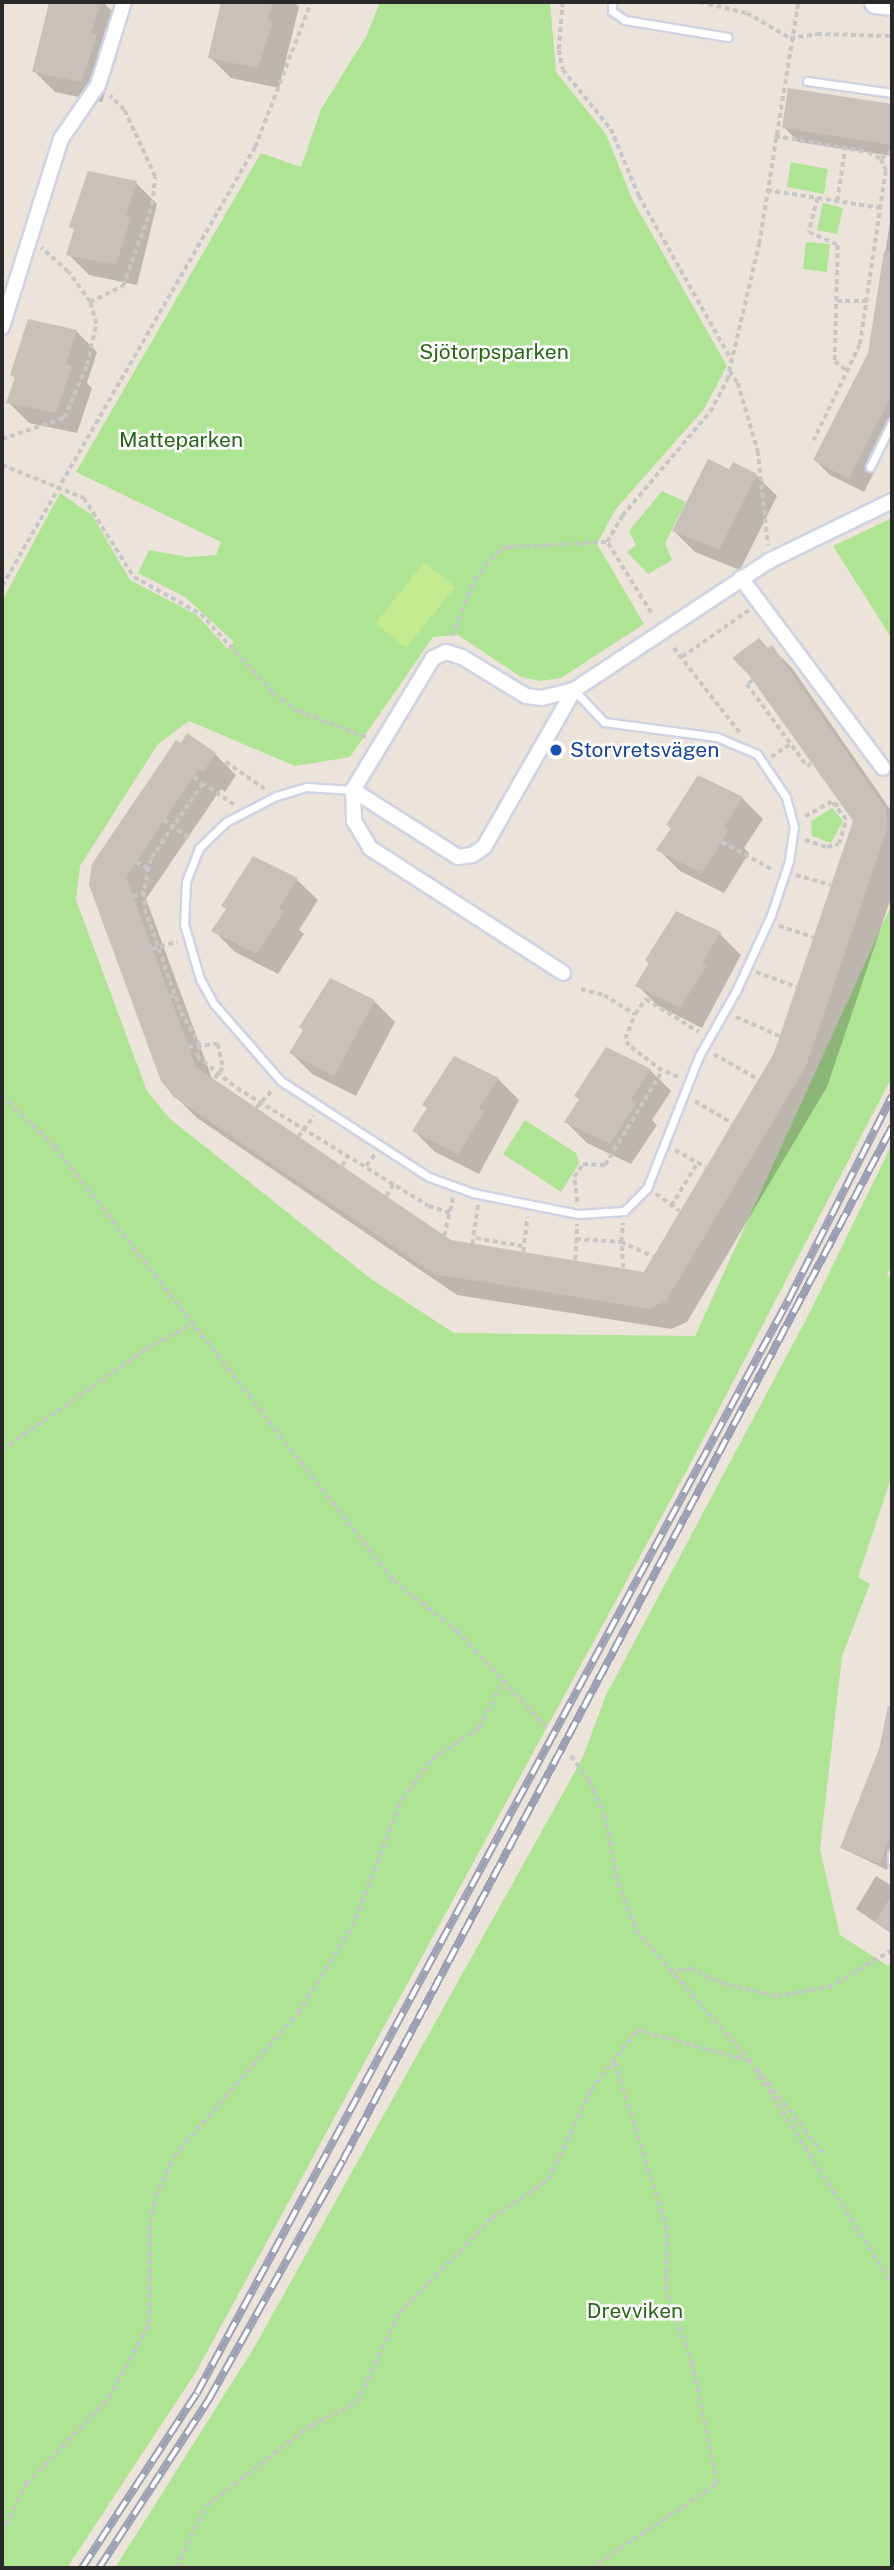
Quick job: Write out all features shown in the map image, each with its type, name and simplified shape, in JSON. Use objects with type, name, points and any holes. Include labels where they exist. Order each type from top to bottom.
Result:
[{"type":"street","points":[[2,327],[32,240],[61,139],[98,85],[124,2]]},
{"type":"street","points":[[875,2],[892,4]]},
{"type":"street","points":[[563,973],[370,848],[354,821],[353,790],[433,658],[446,652],[526,696],[542,698],[575,690],[769,561],[892,502]]},
{"type":"street","points":[[741,578],[883,768]]},
{"type":"street","points":[[353,790],[458,857],[472,855],[484,848],[575,690]]},
{"type":"lane","points":[[612,2],[612,11],[625,20],[728,37]]},
{"type":"lane","points":[[807,81],[892,93]]},
{"type":"lane","points":[[870,467],[892,422]]},
{"type":"lane","points":[[353,790],[306,787],[276,796],[226,822],[199,848],[186,882],[186,940],[214,1004],[281,1080],[429,1177],[479,1195],[578,1213],[624,1211],[647,1188],[688,1080],[747,969],[768,922],[784,880],[793,822],[786,797],[764,762],[743,745],[604,722],[575,690]]},
{"type":"lane","points":[[892,1854],[892,1862]]},
{"type":"path","points":[[2,586],[255,147],[311,2]]},
{"type":"path","points":[[563,2],[559,50],[563,70],[611,129],[652,221],[733,362]]},
{"type":"path","points":[[699,2],[747,13],[790,38],[817,34],[892,36]]},
{"type":"path","points":[[607,542],[622,516],[710,412],[730,371],[767,190],[798,2]]},
{"type":"path","points":[[90,302],[123,286],[152,205],[155,177],[124,110],[98,85]]},
{"type":"path","points":[[775,136],[845,148],[881,159]]},
{"type":"path","points":[[837,201],[845,148]]},
{"type":"path","points":[[881,159],[892,150]]},
{"type":"path","points":[[814,440],[860,345],[886,171],[881,159]]},
{"type":"path","points":[[767,190],[881,208]]},
{"type":"path","points":[[818,198],[809,232],[838,245],[835,362],[848,371]]},
{"type":"path","points":[[2,439],[64,418],[88,365],[96,324],[90,302],[68,272],[32,240]]},
{"type":"path","points":[[836,301],[867,302]]},
{"type":"path","points":[[730,371],[738,383],[758,451],[769,561]]},
{"type":"path","points":[[2,465],[60,486],[84,498],[95,511],[134,577],[201,614],[274,694],[298,711],[382,743]]},
{"type":"path","points":[[607,542],[651,613]]},
{"type":"path","points":[[446,652],[474,580],[496,553],[508,547],[607,542]]},
{"type":"path","points":[[682,657],[760,603]]},
{"type":"path","points":[[674,648],[739,729],[743,745]]},
{"type":"path","points":[[753,681],[747,684],[790,744],[807,766],[812,763]]},
{"type":"path","points":[[777,725],[783,722]]},
{"type":"path","points":[[764,762],[790,744]]},
{"type":"path","points":[[226,762],[276,796]]},
{"type":"path","points":[[194,777],[203,784]]},
{"type":"path","points":[[835,807],[839,801]]},
{"type":"path","points":[[793,822],[832,802],[846,820],[839,844]]},
{"type":"path","points":[[164,820],[199,848]]},
{"type":"path","points":[[792,837],[827,847],[845,844]]},
{"type":"path","points":[[136,862],[149,869]]},
{"type":"path","points":[[133,897],[144,892]]},
{"type":"path","points":[[768,922],[813,937]]},
{"type":"path","points":[[152,949],[186,940]]},
{"type":"path","points":[[747,969],[797,987]]},
{"type":"path","points":[[581,989],[604,995],[635,1014]]},
{"type":"path","points":[[169,997],[176,995]]},
{"type":"path","points":[[688,1080],[662,1071],[625,1040],[635,1014],[646,999],[709,1038]]},
{"type":"path","points":[[724,1012],[780,1036]]},
{"type":"path","points":[[188,1047],[218,1044],[223,1056],[220,1072],[214,1080]]},
{"type":"path","points":[[703,1048],[758,1079]]},
{"type":"path","points":[[575,1260],[578,1213],[574,1177],[583,1164],[604,1165],[662,1071]]},
{"type":"path","points":[[220,1072],[237,1088],[263,1100],[393,1184],[429,1206],[450,1213]]},
{"type":"path","points":[[256,1108],[281,1080]]},
{"type":"path","points":[[683,1094],[732,1123]]},
{"type":"path","points":[[2,1096],[55,1147],[394,1581],[457,1631],[547,1728]]},
{"type":"path","points":[[298,1136],[320,1108]]},
{"type":"path","points":[[664,1144],[706,1167]]},
{"type":"path","points":[[342,1166],[348,1155]]},
{"type":"path","points":[[671,1206],[698,1162]]},
{"type":"path","points":[[386,1196],[393,1184]]},
{"type":"path","points":[[444,1236],[456,1188]]},
{"type":"path","points":[[647,1188],[680,1211]]},
{"type":"path","points":[[472,1244],[479,1195]]},
{"type":"path","points":[[523,1252],[529,1204]]},
{"type":"path","points":[[623,1268],[621,1242],[624,1211]]},
{"type":"path","points":[[476,1238],[523,1246]]},
{"type":"path","points":[[576,1239],[621,1242],[653,1256]]},
{"type":"path","points":[[2,1450],[146,1349],[192,1324]]},
{"type":"path","points":[[2,2533],[26,2484],[109,2398],[149,2324],[150,2223],[155,2197],[174,2156],[298,2013],[352,1927],[402,1799],[432,1759],[479,1728],[503,1681]]},
{"type":"path","points":[[571,1756],[590,1781],[605,1816],[618,1883],[636,1930],[750,2061],[826,2156]]},
{"type":"path","points":[[670,1972],[690,1968],[721,1983],[777,1996],[829,1987],[892,1950]]},
{"type":"path","points":[[176,2568],[206,2506],[311,2424],[356,2403],[399,2313],[492,2218],[548,2180],[591,2090],[637,2031],[750,2061],[892,2283]]},
{"type":"path","points":[[591,2568],[717,2484],[692,2364],[666,2290],[667,2230],[614,2061]]},
{"type":"green space","points":[[380,2],[550,2],[556,72],[606,134],[632,199],[727,366],[704,409],[615,510],[597,544],[644,624],[561,678],[540,681],[521,677],[458,635],[433,637],[350,757],[295,766],[189,721],[158,744],[80,866],[76,900],[147,1091],[169,1118],[371,1279],[454,1333],[695,1336],[892,904],[892,1077],[687,1470],[196,2372],[67,2568],[2,2568],[2,601],[60,493],[92,515],[130,580],[197,615],[228,649],[234,642],[185,597],[138,573],[149,550],[188,557],[216,555],[221,542],[76,472],[261,153],[301,167],[321,109],[366,37]]},
{"type":"green space","points":[[791,162],[828,169],[824,194],[787,187]]},
{"type":"green space","points":[[823,203],[843,208],[837,234],[817,230]]},
{"type":"green space","points":[[806,242],[830,244],[827,272],[803,269]]},
{"type":"green space","points":[[662,491],[686,502],[665,543],[672,560],[648,574],[627,552],[636,545],[629,531]]},
{"type":"green space","points":[[892,518],[892,639],[833,546]]},
{"type":"green space","points":[[424,562],[455,587],[406,648],[376,623]]},
{"type":"green space","points":[[832,808],[843,821],[831,843],[812,836],[811,821]]},
{"type":"green space","points":[[525,1120],[576,1153],[579,1163],[561,1192],[503,1154]]},
{"type":"green space","name":"Drevviken","points":[[892,1144],[892,1264],[887,1275],[892,1279],[892,1475],[858,1577],[870,1584],[842,1656],[820,1849],[840,1935],[888,1966],[892,1962],[892,2568],[115,2568],[255,2346],[583,1757],[606,1695],[810,1312]]},
{"type":"building","points":[[49,2],[101,2],[91,33],[97,35],[81,82],[32,72]]},
{"type":"building","points":[[221,2],[273,2],[268,19],[273,21],[258,68],[208,58]]},
{"type":"building","points":[[788,88],[892,104],[892,145],[782,128]]},
{"type":"building","points":[[88,171],[137,181],[126,215],[131,217],[116,265],[66,255],[74,229],[69,227]]},
{"type":"building","points":[[884,251],[892,252],[892,394],[849,479],[813,460],[868,353]]},
{"type":"building","points":[[28,319],[77,330],[66,364],[72,366],[56,413],[6,403],[15,377],[10,375]]},
{"type":"building","points":[[708,459],[729,469],[733,462],[757,474],[719,550],[672,531]]},
{"type":"building","points":[[759,638],[768,648],[772,645],[886,809],[888,827],[806,1066],[666,1301],[649,1309],[434,1274],[174,1097],[161,1081],[89,885],[92,864],[176,740],[181,743],[187,733],[216,753],[203,772],[199,769],[126,877],[196,1067],[451,1240],[644,1272],[774,1053],[853,821],[749,675],[732,658]]},
{"type":"building","points":[[698,775],[743,797],[724,827],[729,830],[702,873],[656,850],[671,828],[666,825]]},
{"type":"building","points":[[253,856],[298,878],[279,908],[284,912],[257,954],[211,931],[226,909],[221,906]]},
{"type":"building","points":[[676,911],[721,932],[702,963],[707,966],[680,1008],[635,986],[649,963],[645,960]]},
{"type":"building","points":[[330,978],[375,1000],[334,1076],[289,1053],[303,1030],[299,1027]]},
{"type":"building","points":[[606,1047],[651,1069],[631,1099],[637,1102],[610,1144],[564,1122],[579,1099],[574,1096]]},
{"type":"building","points":[[454,1056],[499,1078],[479,1108],[485,1111],[458,1154],[412,1131],[427,1108],[422,1105]]},
{"type":"building","points":[[888,1706],[892,1706],[892,1832],[880,1864],[840,1848],[879,1749]]},
{"type":"building","points":[[892,1894],[892,1933],[875,1922]]},
{"type":"railway","points":[[82,2568],[197,2393],[788,1301],[892,1096]]},
{"type":"railway","points":[[99,2568],[209,2399],[343,2160],[892,1127]]},
{"type":"place","name":"Storvretsvägen","points":[[556,750]]},
{"type":"park label","name":"Sjötorpsparken","points":[[494,352]]},
{"type":"park label","name":"Matteparken","points":[[181,440]]}]
